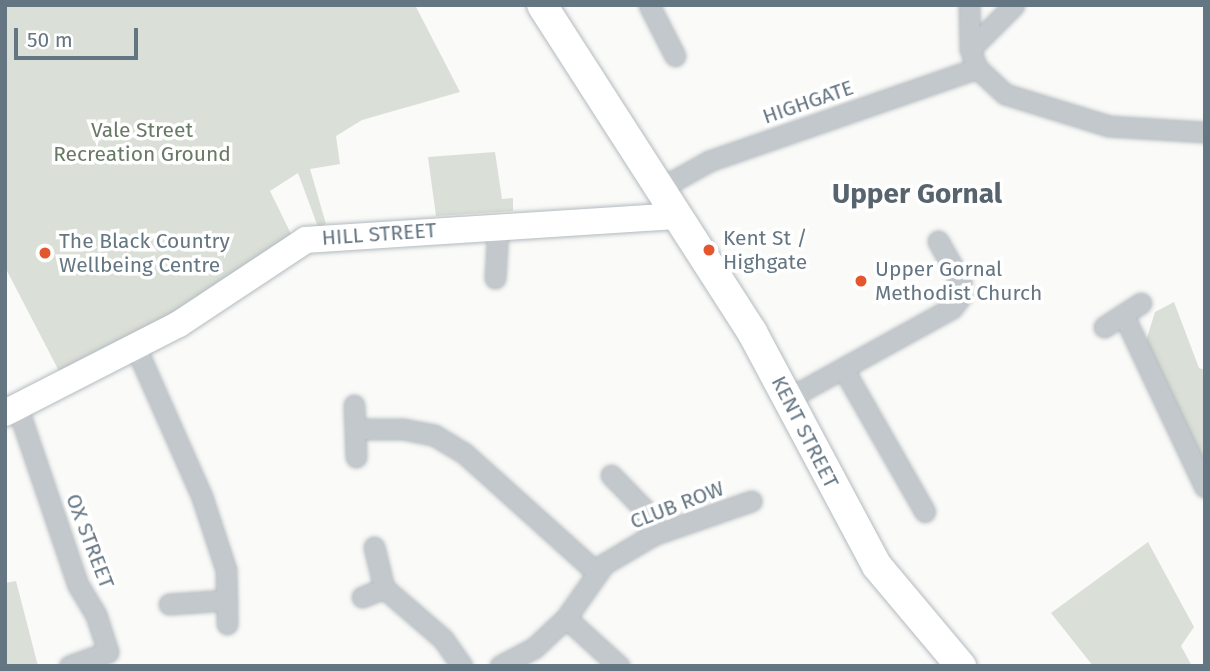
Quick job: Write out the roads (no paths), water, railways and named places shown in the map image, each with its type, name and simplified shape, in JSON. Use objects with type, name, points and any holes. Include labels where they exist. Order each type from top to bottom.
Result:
[{"type":"main road","name":"KENT STREET","points":[[552,9],[674,216],[752,332],[877,566],[961,666]]},
{"type":"street","points":[[649,5],[676,56]]},
{"type":"street","points":[[969,5],[974,58],[1005,94],[1073,118],[1139,131],[1205,132]]},
{"type":"street","points":[[974,58],[1014,5]]},
{"type":"street","name":"HIGHGATE","points":[[659,189],[709,161],[974,58]]},
{"type":"street","name":"HILL STREET","points":[[11,409],[136,348],[306,240],[674,216]]},
{"type":"street","points":[[495,278],[498,227]]},
{"type":"street","points":[[789,398],[952,308],[961,296],[961,282],[939,241]]},
{"type":"street","points":[[1104,327],[1140,303]]},
{"type":"street","points":[[1124,316],[1205,487]]},
{"type":"street","points":[[136,348],[202,496],[226,570],[227,624]]},
{"type":"street","points":[[844,370],[925,512]]},
{"type":"street","points":[[354,405],[356,457]]},
{"type":"street","name":"OX STREET","points":[[11,409],[78,585],[96,615],[108,652],[69,666]]},
{"type":"street","points":[[355,429],[402,429],[434,435],[464,453],[596,572]]},
{"type":"street","points":[[611,475],[644,509],[653,535]]},
{"type":"street","name":"CLUB ROW","points":[[500,666],[534,648],[566,618],[596,572],[653,535],[751,501]]},
{"type":"street","points":[[374,547],[384,588],[443,639],[462,666]]},
{"type":"street","points":[[362,597],[384,588]]},
{"type":"street","points":[[169,604],[227,600]]},
{"type":"street","points":[[566,618],[619,666]]},
{"type":"place","name":"Kent St / Highgate","points":[[709,250]]},
{"type":"place","name":"The Black Country Wellbeing Centre","points":[[45,253]]},
{"type":"place","name":"Upper Gornal Methodist Church","points":[[861,281]]},
{"type":"district","name":"Upper Gornal","points":[[917,194]]},
{"type":"park label","name":"Vale Street Recreation Ground","points":[[142,142]]}]
